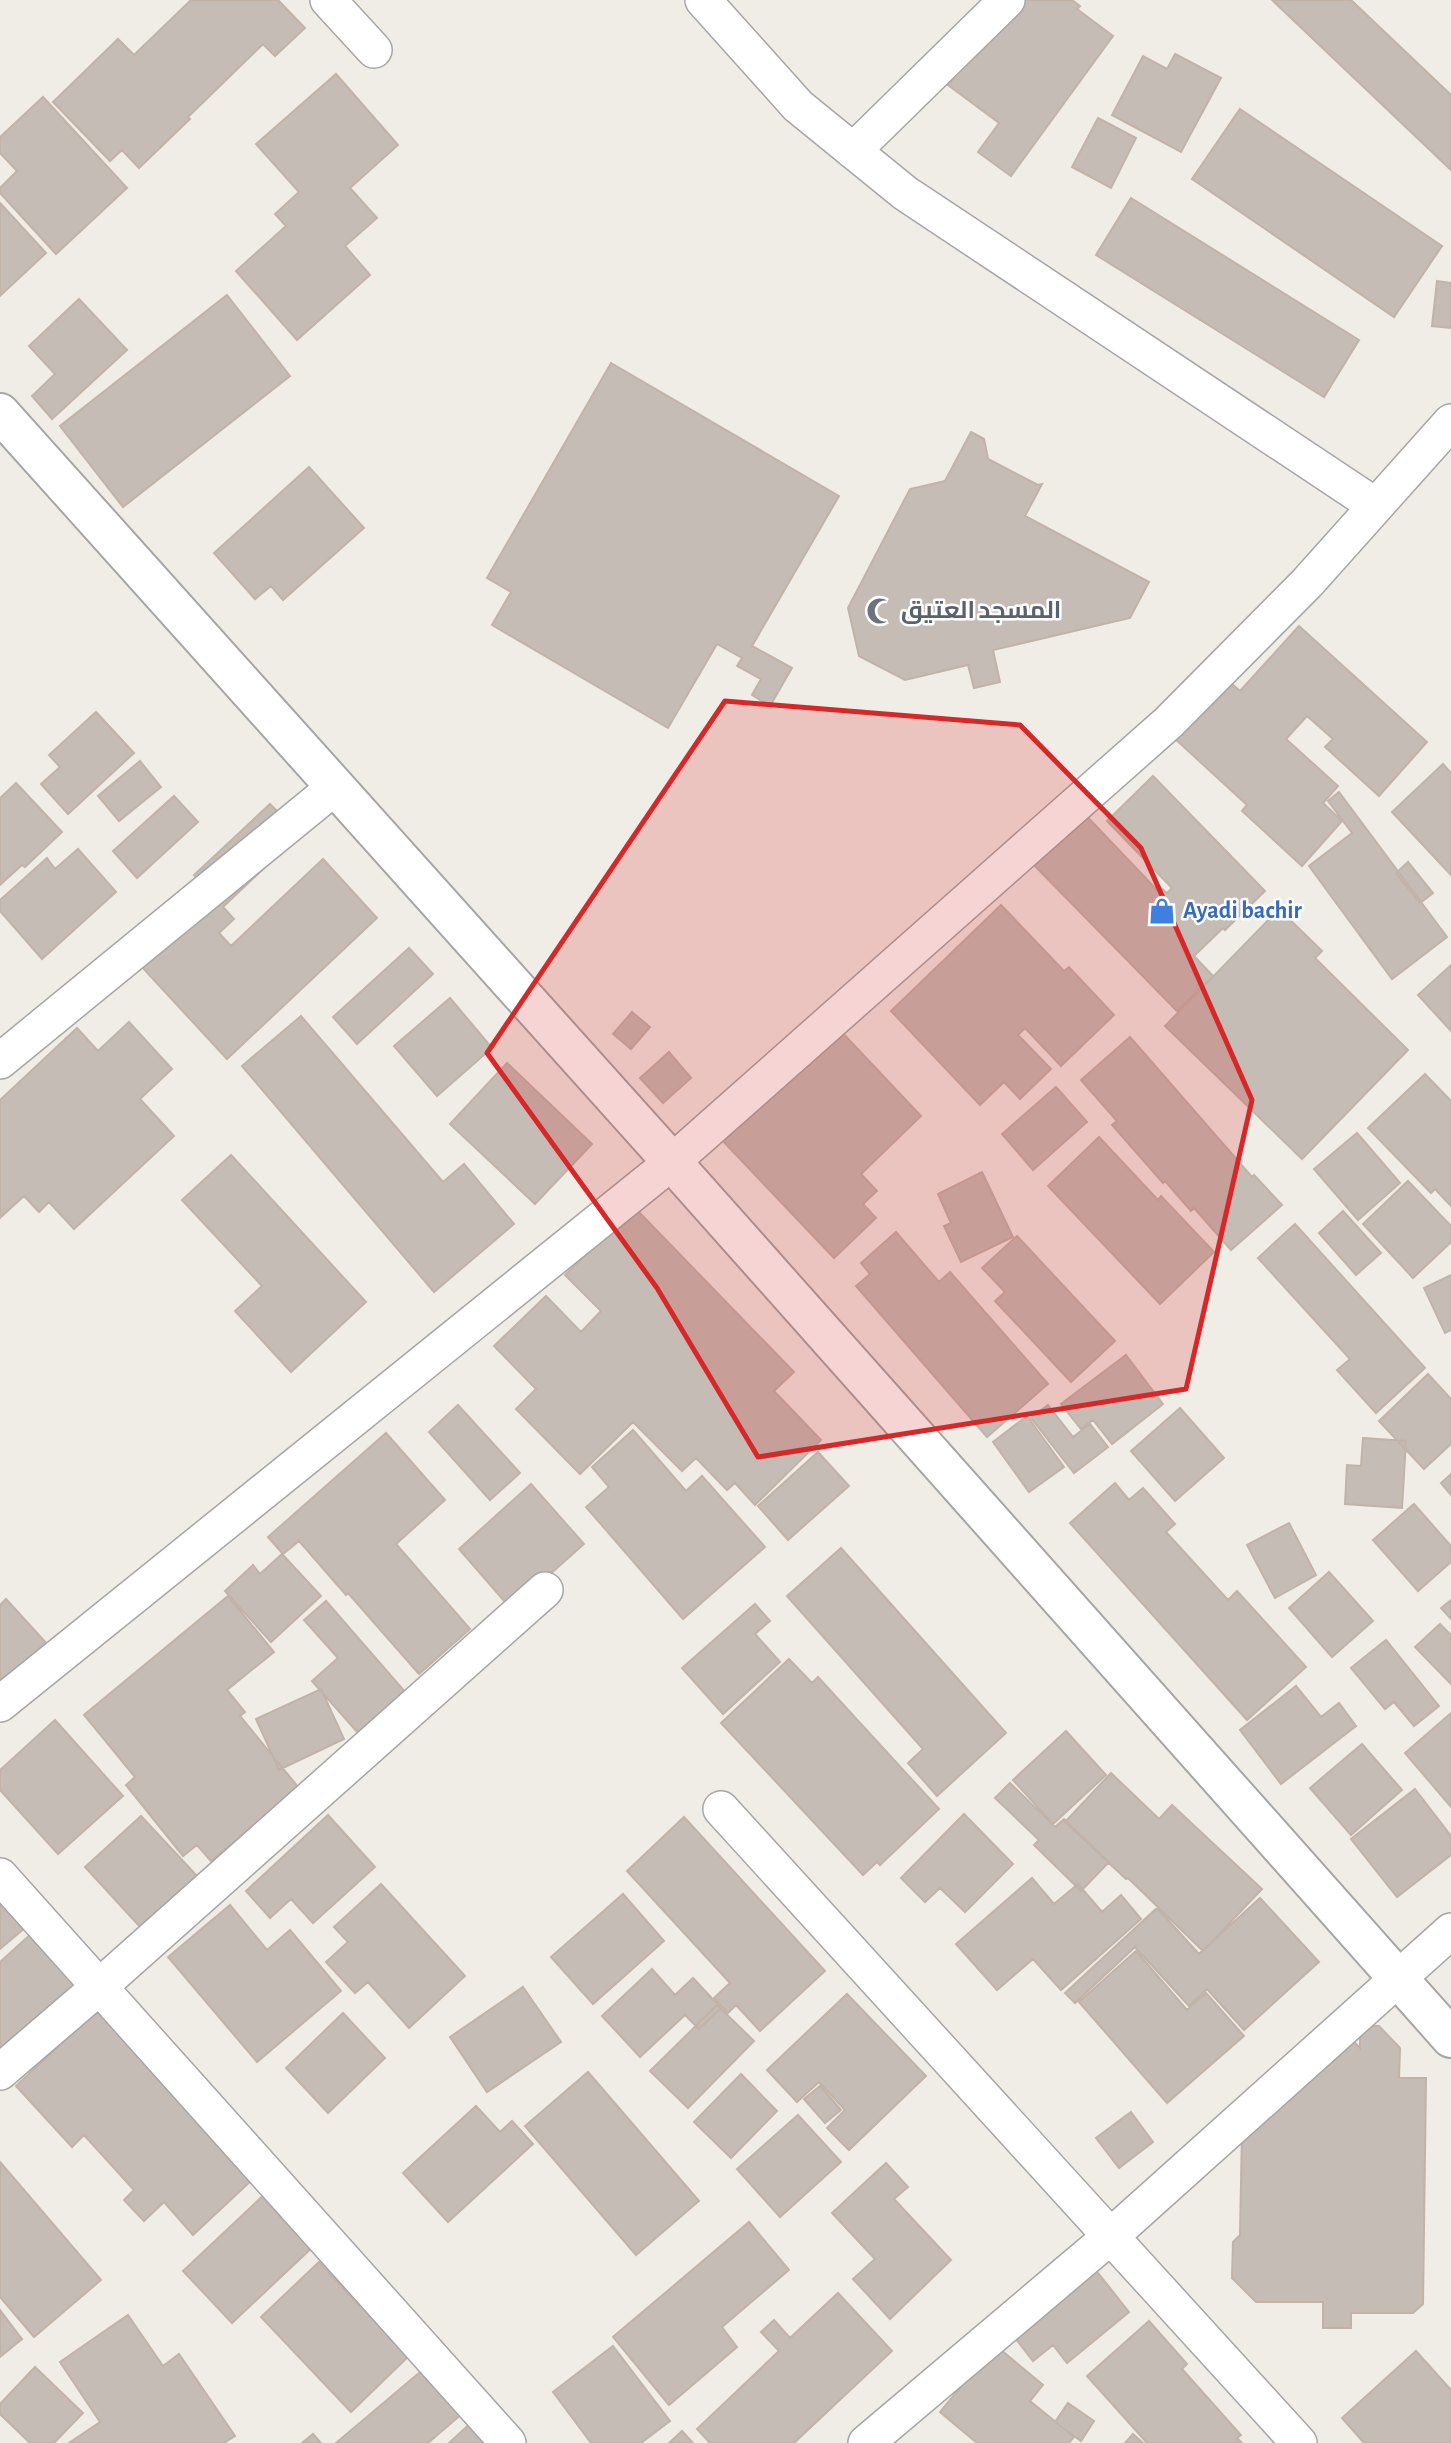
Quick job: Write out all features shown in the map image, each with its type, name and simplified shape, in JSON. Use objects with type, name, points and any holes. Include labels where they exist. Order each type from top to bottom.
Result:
[{"type":"street","points":[[328,0],[374,50]]},
{"type":"street","points":[[703,0],[798,106],[905,192],[1376,506]]},
{"type":"street","points":[[853,151],[1007,0]]},
{"type":"street","points":[[0,413],[1451,2038]]},
{"type":"street","points":[[0,1704],[672,1163],[1169,722],[1307,583],[1451,422]]},
{"type":"street","points":[[0,1061],[335,787]]},
{"type":"street","points":[[0,2072],[545,1590]]},
{"type":"street","points":[[721,1809],[1299,2443]]},
{"type":"street","points":[[0,1876],[508,2443]]},
{"type":"street","points":[[866,2443],[1111,2236],[1451,1931]]},
{"type":"highlighted area","points":[[725,701],[1020,725],[1141,848],[1252,1100],[1186,1389],[758,1457],[657,1288],[487,1053]]},
{"type":"building","points":[[191,0],[278,0],[305,28],[275,56],[263,44],[139,168],[122,150],[110,161],[53,102],[118,39],[134,55]]},
{"type":"building","points":[[1010,0],[1072,0],[1080,6],[1077,9],[1113,36],[1011,176],[978,152],[999,123],[948,85]]},
{"type":"building","points":[[1272,0],[1351,0],[1451,95],[1451,170]]},
{"type":"building","points":[[1175,54],[1221,78],[1181,152],[1112,115],[1143,56],[1167,69]]},
{"type":"building","points":[[336,74],[398,145],[350,188],[377,218],[345,246],[370,275],[297,340],[236,271],[286,226],[275,214],[299,192],[256,144]]},
{"type":"building","points":[[43,97],[127,188],[56,254],[0,193],[0,188],[17,171],[0,153],[0,137]]},
{"type":"building","points":[[1240,109],[1442,246],[1394,317],[1192,179]]},
{"type":"building","points":[[1098,118],[1136,138],[1111,188],[1072,167]]},
{"type":"building","points":[[1131,198],[1359,340],[1324,397],[1096,255]]},
{"type":"building","points":[[0,203],[46,253],[0,296]]},
{"type":"building","points":[[1437,281],[1451,283],[1451,328],[1432,326]]},
{"type":"building","points":[[227,295],[290,376],[123,507],[60,426]]},
{"type":"building","points":[[79,299],[127,350],[52,419],[32,396],[55,374],[29,346]]},
{"type":"building","points":[[611,363],[839,496],[752,646],[792,668],[770,706],[752,695],[761,679],[737,666],[742,658],[717,644],[668,728],[492,625],[511,592],[487,578]]},
{"type":"building","points":[[971,432],[984,439],[988,459],[1038,485],[1042,484],[1025,516],[1149,582],[1130,618],[993,650],[1000,682],[974,688],[968,665],[905,680],[859,656],[848,608],[910,489],[945,481]]},
{"type":"building","points":[[309,467],[364,528],[283,600],[271,586],[255,599],[214,553]]},
{"type":"building","points":[[1299,626],[1427,742],[1379,796],[1325,747],[1333,739],[1307,716],[1286,739],[1338,786],[1323,803],[1342,821],[1302,866],[1242,811],[1247,805],[1173,737],[1226,679],[1240,691]]},
{"type":"building","points":[[96,712],[134,753],[68,814],[41,784],[60,767],[49,755]]},
{"type":"building","points":[[140,761],[161,787],[119,821],[98,796]]},
{"type":"building","points":[[1443,764],[1451,773],[1451,875],[1392,812]]},
{"type":"building","name":"Ayadi bachir","points":[[1153,776],[1265,891],[1194,956],[1213,976],[1177,1011],[1026,857],[1077,806],[1157,890],[1160,887],[1167,893],[1172,888],[1107,821]]},
{"type":"building","points":[[16,783],[62,832],[25,867],[22,865],[0,885],[0,798]]},
{"type":"building","points":[[1339,792],[1447,937],[1392,979],[1309,866],[1352,833],[1328,801]]},
{"type":"building","points":[[174,796],[198,822],[137,878],[113,851]]},
{"type":"building","points":[[270,804],[300,834],[223,907],[234,919],[219,933],[231,946],[323,859],[377,918],[227,1059],[127,951],[207,890],[194,875]]},
{"type":"building","points":[[78,849],[116,892],[42,959],[0,911],[0,900],[47,858],[55,869]]},
{"type":"building","points":[[1408,862],[1433,893],[1420,903],[1396,873]]},
{"type":"building","points":[[1001,905],[1064,971],[1069,967],[1114,1015],[1061,1066],[1025,1028],[1018,1035],[1051,1069],[1020,1099],[1004,1082],[980,1105],[891,1011]]},
{"type":"building","points":[[1279,909],[1322,951],[1315,958],[1408,1050],[1302,1159],[1165,1026]]},
{"type":"building","points":[[409,948],[433,974],[357,1044],[333,1017]]},
{"type":"building","points":[[1451,965],[1451,1031],[1418,995]]},
{"type":"building","points":[[450,998],[492,1048],[437,1096],[394,1046]]},
{"type":"building","points":[[632,1012],[650,1027],[631,1049],[613,1034]]},
{"type":"building","points":[[301,1016],[443,1182],[464,1164],[514,1224],[434,1292],[242,1066]]},
{"type":"building","points":[[129,1022],[172,1069],[140,1099],[174,1136],[74,1229],[49,1202],[39,1212],[24,1196],[0,1218],[0,1100],[77,1028],[98,1051]]},
{"type":"building","points":[[836,1026],[921,1116],[861,1174],[877,1191],[863,1204],[876,1218],[834,1258],[720,1138]]},
{"type":"building","points":[[1130,1037],[1252,1177],[1254,1175],[1282,1205],[1231,1250],[1194,1208],[1191,1211],[1165,1181],[1163,1183],[1112,1125],[1117,1121],[1081,1080]]},
{"type":"building","points":[[669,1052],[691,1078],[663,1103],[640,1078]]},
{"type":"building","points":[[507,1063],[592,1144],[535,1204],[450,1124]]},
{"type":"building","points":[[1425,1074],[1451,1101],[1451,1206],[1435,1189],[1431,1193],[1368,1128]]},
{"type":"building","points":[[1056,1087],[1087,1122],[1033,1170],[1002,1134]]},
{"type":"building","points":[[1357,1133],[1400,1183],[1358,1220],[1314,1169]]},
{"type":"building","points":[[1099,1137],[1158,1200],[1161,1196],[1214,1252],[1160,1304],[1048,1186]]},
{"type":"building","points":[[231,1155],[366,1302],[291,1372],[235,1311],[262,1286],[182,1200]]},
{"type":"building","points":[[982,1172],[1013,1237],[961,1262],[944,1226],[951,1223],[938,1194]]},
{"type":"building","points":[[1408,1181],[1451,1226],[1451,1242],[1413,1278],[1363,1224]]},
{"type":"building","points":[[634,1207],[794,1372],[774,1391],[821,1440],[755,1505],[735,1483],[727,1490],[696,1458],[682,1471],[633,1422],[580,1474],[516,1409],[536,1389],[494,1346],[546,1296],[581,1332],[601,1311],[565,1275]]},
{"type":"building","points":[[1343,1211],[1381,1253],[1356,1275],[1319,1233]]},
{"type":"building","points":[[1295,1224],[1425,1368],[1376,1413],[1337,1370],[1350,1359],[1258,1258]]},
{"type":"building","points":[[896,1232],[939,1282],[950,1272],[1048,1384],[987,1437],[856,1286],[870,1274],[861,1263]]},
{"type":"building","points":[[1017,1236],[1115,1341],[1071,1382],[995,1301],[1005,1292],[982,1268]]},
{"type":"building","points":[[1451,1275],[1451,1330],[1445,1333],[1424,1288]]},
{"type":"building","points":[[1126,1355],[1163,1404],[1112,1444],[1093,1420],[1081,1429],[1061,1404]]},
{"type":"building","points":[[1428,1374],[1451,1399],[1451,1444],[1424,1469],[1379,1421]]},
{"type":"building","points":[[458,1405],[520,1473],[490,1500],[429,1432]]},
{"type":"building","points":[[1048,1405],[1073,1437],[1090,1424],[1108,1447],[1074,1473],[1031,1418]]},
{"type":"building","points":[[1180,1408],[1224,1458],[1175,1501],[1131,1451]]},
{"type":"building","points":[[1027,1416],[1064,1467],[1029,1492],[993,1442]]},
{"type":"building","points":[[633,1430],[686,1491],[702,1476],[765,1547],[683,1619],[586,1507],[609,1487],[592,1467]]},
{"type":"building","points":[[386,1433],[445,1500],[396,1544],[470,1629],[419,1674],[299,1541],[283,1554],[268,1537]]},
{"type":"building","points":[[1363,1438],[1406,1441],[1402,1508],[1345,1504],[1347,1465],[1361,1466]]},
{"type":"building","points":[[818,1452],[849,1486],[788,1540],[758,1506]]},
{"type":"building","points":[[1451,1474],[1451,1495],[1441,1483]]},
{"type":"building","points":[[1115,1483],[1129,1500],[1143,1488],[1175,1524],[1166,1532],[1228,1600],[1237,1591],[1306,1667],[1247,1720],[1070,1523]]},
{"type":"building","points":[[531,1484],[584,1544],[511,1609],[459,1549]]},
{"type":"building","points":[[1414,1504],[1451,1546],[1451,1562],[1418,1591],[1373,1540]]},
{"type":"building","points":[[1289,1523],[1316,1575],[1275,1598],[1247,1545]]},
{"type":"building","points":[[841,1548],[1006,1733],[937,1796],[908,1763],[923,1749],[787,1596]]},
{"type":"building","points":[[282,1554],[321,1596],[271,1642],[225,1591],[253,1565],[260,1574]]},
{"type":"building","points":[[1329,1572],[1373,1621],[1332,1657],[1289,1608]]},
{"type":"building","points":[[228,1596],[274,1652],[227,1690],[245,1712],[240,1716],[299,1788],[211,1861],[197,1845],[183,1856],[126,1785],[135,1777],[84,1715]]},
{"type":"building","points":[[6,1599],[48,1645],[0,1690],[0,1605]]},
{"type":"building","points":[[1451,1600],[1451,1619],[1441,1608]]},
{"type":"building","points":[[326,1601],[406,1693],[359,1734],[312,1681],[338,1658],[304,1620]]},
{"type":"building","points":[[755,1604],[770,1621],[755,1634],[780,1662],[723,1714],[682,1668]]},
{"type":"building","points":[[1440,1624],[1451,1635],[1451,1684],[1415,1647]]},
{"type":"building","points":[[1386,1640],[1439,1706],[1414,1726],[1394,1702],[1385,1709],[1351,1668]]},
{"type":"building","points":[[789,1659],[812,1683],[818,1677],[939,1809],[880,1865],[877,1862],[863,1875],[721,1723]]},
{"type":"building","points":[[1296,1686],[1321,1717],[1339,1703],[1356,1726],[1281,1784],[1240,1730]]},
{"type":"building","points":[[321,1689],[344,1739],[279,1770],[256,1719]]},
{"type":"building","points":[[1451,1713],[1451,1807],[1405,1753]]},
{"type":"building","points":[[55,1720],[123,1796],[58,1854],[0,1790],[0,1770]]},
{"type":"building","points":[[1066,1731],[1106,1775],[1053,1824],[1013,1780]]},
{"type":"building","points":[[1362,1744],[1402,1790],[1351,1835],[1310,1788]]},
{"type":"building","points":[[1111,1773],[1159,1819],[1172,1805],[1262,1889],[1203,1951],[1128,1878],[1065,1822]]},
{"type":"building","points":[[1010,1783],[1055,1827],[1064,1819],[1109,1862],[1081,1891],[1034,1845],[1039,1840],[995,1798]]},
{"type":"building","points":[[1415,1789],[1451,1836],[1451,1855],[1397,1897],[1351,1839]]},
{"type":"building","points":[[964,1814],[1013,1864],[965,1912],[940,1888],[925,1902],[901,1878]]},
{"type":"building","points":[[328,1815],[375,1867],[313,1923],[291,1899],[270,1918],[246,1891]]},
{"type":"building","points":[[141,1816],[198,1877],[142,1929],[85,1867]]},
{"type":"building","points":[[684,1817],[825,1971],[760,2031],[736,2005],[728,2013],[714,1998],[730,1983],[627,1871]]},
{"type":"building","points":[[1032,1878],[1054,1904],[1078,1884],[1102,1912],[1121,1895],[1141,1919],[1061,1990],[1033,1959],[997,1990],[956,1944]]},
{"type":"building","points":[[381,1884],[465,1976],[409,2028],[368,1982],[355,1993],[326,1962],[348,1942],[334,1927]]},
{"type":"building","points":[[623,1894],[664,1941],[593,2004],[551,1957]]},
{"type":"building","points":[[1260,1898],[1319,1962],[1244,2030],[1207,1989],[1189,2006],[1135,1947],[1075,2003],[1065,1993],[1157,1908],[1199,1954]]},
{"type":"building","points":[[0,1899],[25,1928],[0,1949]]},
{"type":"building","points":[[230,1905],[267,1950],[290,1930],[341,1991],[257,2062],[168,1957]]},
{"type":"building","points":[[31,1934],[80,1988],[0,2061],[0,1962]]},
{"type":"building","points":[[1136,1951],[1187,2010],[1206,1993],[1244,2036],[1167,2103],[1079,2002]]},
{"type":"building","points":[[652,1969],[675,1995],[693,1978],[721,2008],[699,2029],[685,2015],[640,2057],[602,2016]]},
{"type":"building","points":[[523,1987],[561,2042],[487,2092],[450,2037]]},
{"type":"building","points":[[847,1994],[926,2076],[849,2150],[827,2128],[845,2110],[819,2082],[797,2102],[767,2070]]},
{"type":"building","points":[[717,2005],[754,2041],[688,2108],[650,2071]]},
{"type":"building","points":[[98,2009],[255,2177],[193,2235],[164,2202],[144,2221],[124,2200],[134,2190],[84,2135],[72,2147],[16,2086]]},
{"type":"building","points":[[343,2013],[385,2058],[328,2113],[286,2068]]},
{"type":"building","points":[[1360,2026],[1379,2026],[1400,2048],[1399,2078],[1426,2078],[1423,2304],[1413,2313],[1351,2313],[1351,2328],[1323,2328],[1323,2302],[1256,2302],[1232,2278],[1233,2242],[1240,2235],[1242,2132],[1347,2035],[1360,2048]]},
{"type":"building","points":[[588,2072],[699,2201],[636,2255],[525,2126]]},
{"type":"building","points":[[741,2074],[777,2111],[731,2158],[694,2122]]},
{"type":"building","points":[[820,2086],[841,2110],[825,2123],[804,2099]]},
{"type":"building","points":[[476,2106],[500,2132],[512,2121],[533,2144],[448,2222],[403,2173]]},
{"type":"building","points":[[1131,2112],[1153,2142],[1119,2168],[1096,2138]]},
{"type":"building","points":[[798,2115],[841,2162],[780,2217],[737,2169]]},
{"type":"building","points":[[0,2162],[101,2280],[34,2337],[0,2297]]},
{"type":"building","points":[[886,2163],[908,2187],[894,2199],[951,2260],[890,2319],[853,2279],[875,2259],[832,2213]]},
{"type":"building","points":[[268,2191],[316,2244],[232,2323],[183,2271]]},
{"type":"building","points":[[749,2222],[789,2270],[722,2327],[737,2347],[669,2405],[613,2337]]},
{"type":"building","points":[[1083,2254],[1129,2312],[1067,2363],[1053,2345],[1033,2361],[1001,2320]]},
{"type":"building","points":[[319,2262],[360,2306],[365,2300],[413,2352],[351,2412],[261,2317]]},
{"type":"building","points":[[838,2293],[892,2351],[794,2443],[710,2443],[697,2429],[779,2351],[761,2332],[774,2320],[790,2338]]},
{"type":"building","points":[[0,2310],[22,2339],[0,2357]]},
{"type":"building","points":[[128,2315],[163,2366],[179,2354],[235,2436],[224,2443],[69,2443],[100,2422],[60,2362]]},
{"type":"building","points":[[1149,2321],[1187,2364],[1182,2369],[1241,2435],[1237,2438],[1242,2443],[1147,2443],[1087,2376]]},
{"type":"building","points":[[995,2345],[1043,2385],[1030,2401],[1074,2437],[1069,2443],[977,2443],[940,2412]]},
{"type":"building","points":[[613,2346],[670,2421],[641,2443],[591,2443],[553,2392]]},
{"type":"building","points":[[1416,2351],[1451,2390],[1451,2443],[1364,2443],[1342,2418]]},
{"type":"building","points":[[35,2367],[83,2413],[54,2443],[30,2443],[0,2414],[0,2404]]},
{"type":"building","points":[[425,2368],[463,2413],[428,2443],[336,2443]]},
{"type":"building","points":[[1068,2403],[1094,2421],[1081,2441],[1055,2422]]},
{"type":"building","points":[[474,2420],[494,2443],[449,2443]]},
{"type":"building","points":[[682,2431],[693,2443],[669,2443]]},
{"type":"building","points":[[313,2434],[321,2443],[302,2443]]},
{"type":"building","points":[[1133,2434],[1143,2443],[1125,2443]]},
{"type":"place","name":"المسجد العتيق","points":[[880,611]]},
{"type":"place","name":"Ayadi bachir","points":[[1162,911]]}]
